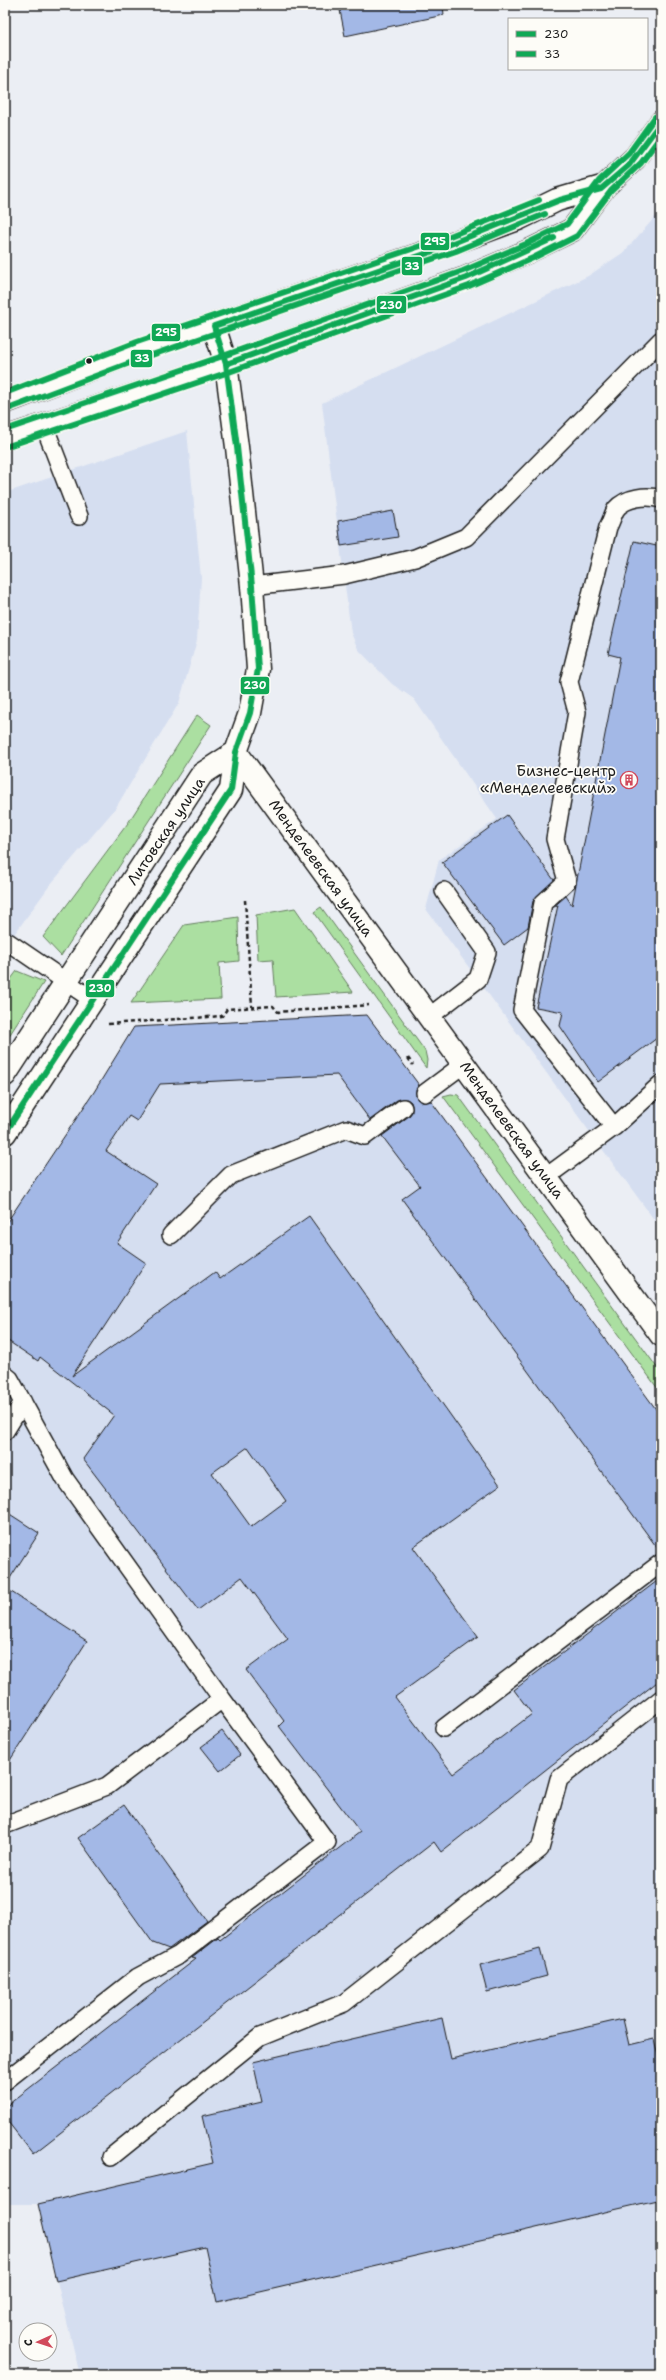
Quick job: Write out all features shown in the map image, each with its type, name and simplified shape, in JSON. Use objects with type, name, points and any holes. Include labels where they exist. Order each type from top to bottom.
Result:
[{"type":"street","points":[[5,438],[226,364],[466,278],[529,251],[572,230],[605,186],[635,158],[661,122]]},
{"type":"street","points":[[5,402],[140,350],[214,326],[453,243],[518,219],[557,200],[605,186]]},
{"type":"street","points":[[214,326],[226,364],[252,586],[258,669],[250,713],[236,752]]},
{"type":"street","name":"Литовская улица","points":[[5,1075],[202,774],[236,752]]},
{"type":"street","name":"Литовская улица","points":[[5,1133],[231,790],[236,752]]},
{"type":"street","name":"Менделеевская улица","points":[[236,752],[661,1335]]},
{"type":"lane","points":[[252,586],[344,574],[403,561],[415,558],[466,537],[661,340]]},
{"type":"lane","points":[[44,425],[79,516]]},
{"type":"lane","points":[[614,1127],[522,1010],[543,903],[567,881],[555,839],[577,712],[568,682],[608,527],[616,509],[632,499],[653,497],[661,499]]},
{"type":"lane","points":[[430,1017],[478,979],[487,952],[444,891]]},
{"type":"lane","points":[[8,942],[93,1000]]},
{"type":"lane","points":[[424,1093],[464,1064]]},
{"type":"lane","points":[[546,1177],[614,1127],[661,1084]]},
{"type":"lane","points":[[171,1235],[231,1175],[346,1129],[365,1136],[403,1108]]},
{"type":"lane","points":[[5,1375],[10,1379],[65,1479],[222,1699],[327,1842],[179,1955],[138,1977],[5,2081]]},
{"type":"lane","points":[[5,1431],[23,1402]]},
{"type":"lane","points":[[444,1728],[661,1563]]},
{"type":"lane","points":[[5,1825],[107,1786],[222,1699]]},
{"type":"lane","points":[[111,2157],[260,2037],[344,2003],[540,1849],[559,1779],[661,1699]]},
{"type":"path","points":[[245,900],[252,1007]]},
{"type":"path","points":[[108,1024],[222,1016],[227,1009],[252,1007],[273,1006],[278,1012],[369,1005]]},
{"type":"path","points":[[408,1058],[413,1065]]},
{"type":"shaded area","points":[[657,215],[661,216],[661,1229],[426,909],[439,860],[497,819],[414,699],[392,684],[358,649],[351,633],[322,403],[588,276],[624,252]]},
{"type":"shaded area","points":[[187,431],[201,578],[197,640],[179,703],[115,809],[50,885],[5,947],[5,493]]},
{"type":"shaded area","points":[[367,1015],[661,1416],[661,2375],[80,2375],[38,2204],[5,2204],[5,1225],[94,1092],[134,1027]]},
{"type":"green space","points":[[197,715],[211,725],[61,956],[43,937],[128,823]]},
{"type":"green space","points":[[321,907],[425,1051],[427,1060],[426,1068],[314,912]]},
{"type":"green space","points":[[295,908],[353,992],[276,997],[273,959],[258,960],[256,915]]},
{"type":"green space","points":[[238,917],[239,961],[219,963],[221,999],[131,1003],[184,925]]},
{"type":"green space","points":[[17,971],[44,982],[5,1042],[5,987]]},
{"type":"green space","points":[[451,1094],[458,1095],[661,1373],[661,1393],[443,1096]]},
{"type":"building","points":[[339,5],[443,5],[444,15],[345,36]]},
{"type":"building","points":[[393,511],[398,537],[341,546],[338,521]]},
{"type":"building","name":"Бизнес-центр «Менделеевский»","points":[[634,541],[661,547],[661,1035],[598,1082],[560,1026],[563,1012],[536,1007],[558,905],[552,908],[566,896],[572,905],[620,657],[608,654]]},
{"type":"building","points":[[507,815],[554,880],[533,901],[528,927],[504,945],[442,862]]},
{"type":"building","points":[[367,1015],[419,1085],[416,1089],[417,1099],[421,1102],[431,1101],[661,1416],[661,1553],[402,1199],[420,1186],[382,1136],[409,1116],[412,1112],[411,1102],[407,1099],[397,1100],[370,1120],[337,1075],[160,1084],[137,1121],[129,1116],[106,1151],[156,1184],[117,1243],[146,1263],[72,1376],[215,1272],[220,1279],[309,1216],[500,1485],[413,1547],[478,1637],[395,1697],[453,1774],[532,1714],[514,1690],[661,1578],[661,1679],[441,1852],[434,1842],[33,2154],[5,2118],[5,2107],[196,1959],[192,1958],[218,1938],[220,1940],[360,1832],[279,1726],[284,1721],[246,1670],[288,1639],[242,1577],[198,1610],[83,1459],[114,1415],[40,1357],[38,1361],[5,1339],[5,1225],[94,1092],[134,1027]],"holes":[[[248,1447],[286,1501],[251,1527],[212,1473]]]},
{"type":"building","points":[[5,1511],[39,1533],[5,1586]]},
{"type":"building","points":[[5,1588],[87,1641],[5,1768]]},
{"type":"building","points":[[222,1731],[240,1755],[220,1771],[201,1747]]},
{"type":"building","points":[[124,1805],[207,1921],[169,1949],[153,1943],[78,1838]]},
{"type":"building","points":[[540,1949],[547,1976],[487,1992],[480,1965]]},
{"type":"building","points":[[442,2018],[451,2059],[623,2019],[629,2045],[654,2039],[661,2068],[661,2199],[217,2302],[205,2247],[56,2281],[38,2204],[213,2163],[202,2116],[262,2102],[253,2062]]},
{"type":"transit line","name":"295","points":[[5,430],[223,356],[463,271],[526,244],[567,224],[599,181],[629,153],[655,117]]},
{"type":"transit line","name":"230","points":[[5,1133],[231,790],[236,752],[250,713],[258,669],[252,586],[237,447],[226,364],[214,326],[428,253],[560,200],[601,189],[629,165],[661,122]]},
{"type":"transit line","name":"33","points":[[8,446],[229,372],[469,286],[533,258],[577,236],[611,191],[641,163],[661,136]]},
{"type":"transit line","name":"295","points":[[5,393],[137,342],[450,236],[539,200]]},
{"type":"transit line","name":"33","points":[[8,409],[143,358],[456,251],[545,214]]},
{"type":"transit line","name":"230","points":[[226,364],[466,278],[554,238]]},
{"type":"place","name":"Бизнес-центр «Менделеевский»","points":[[629,780]]}]
